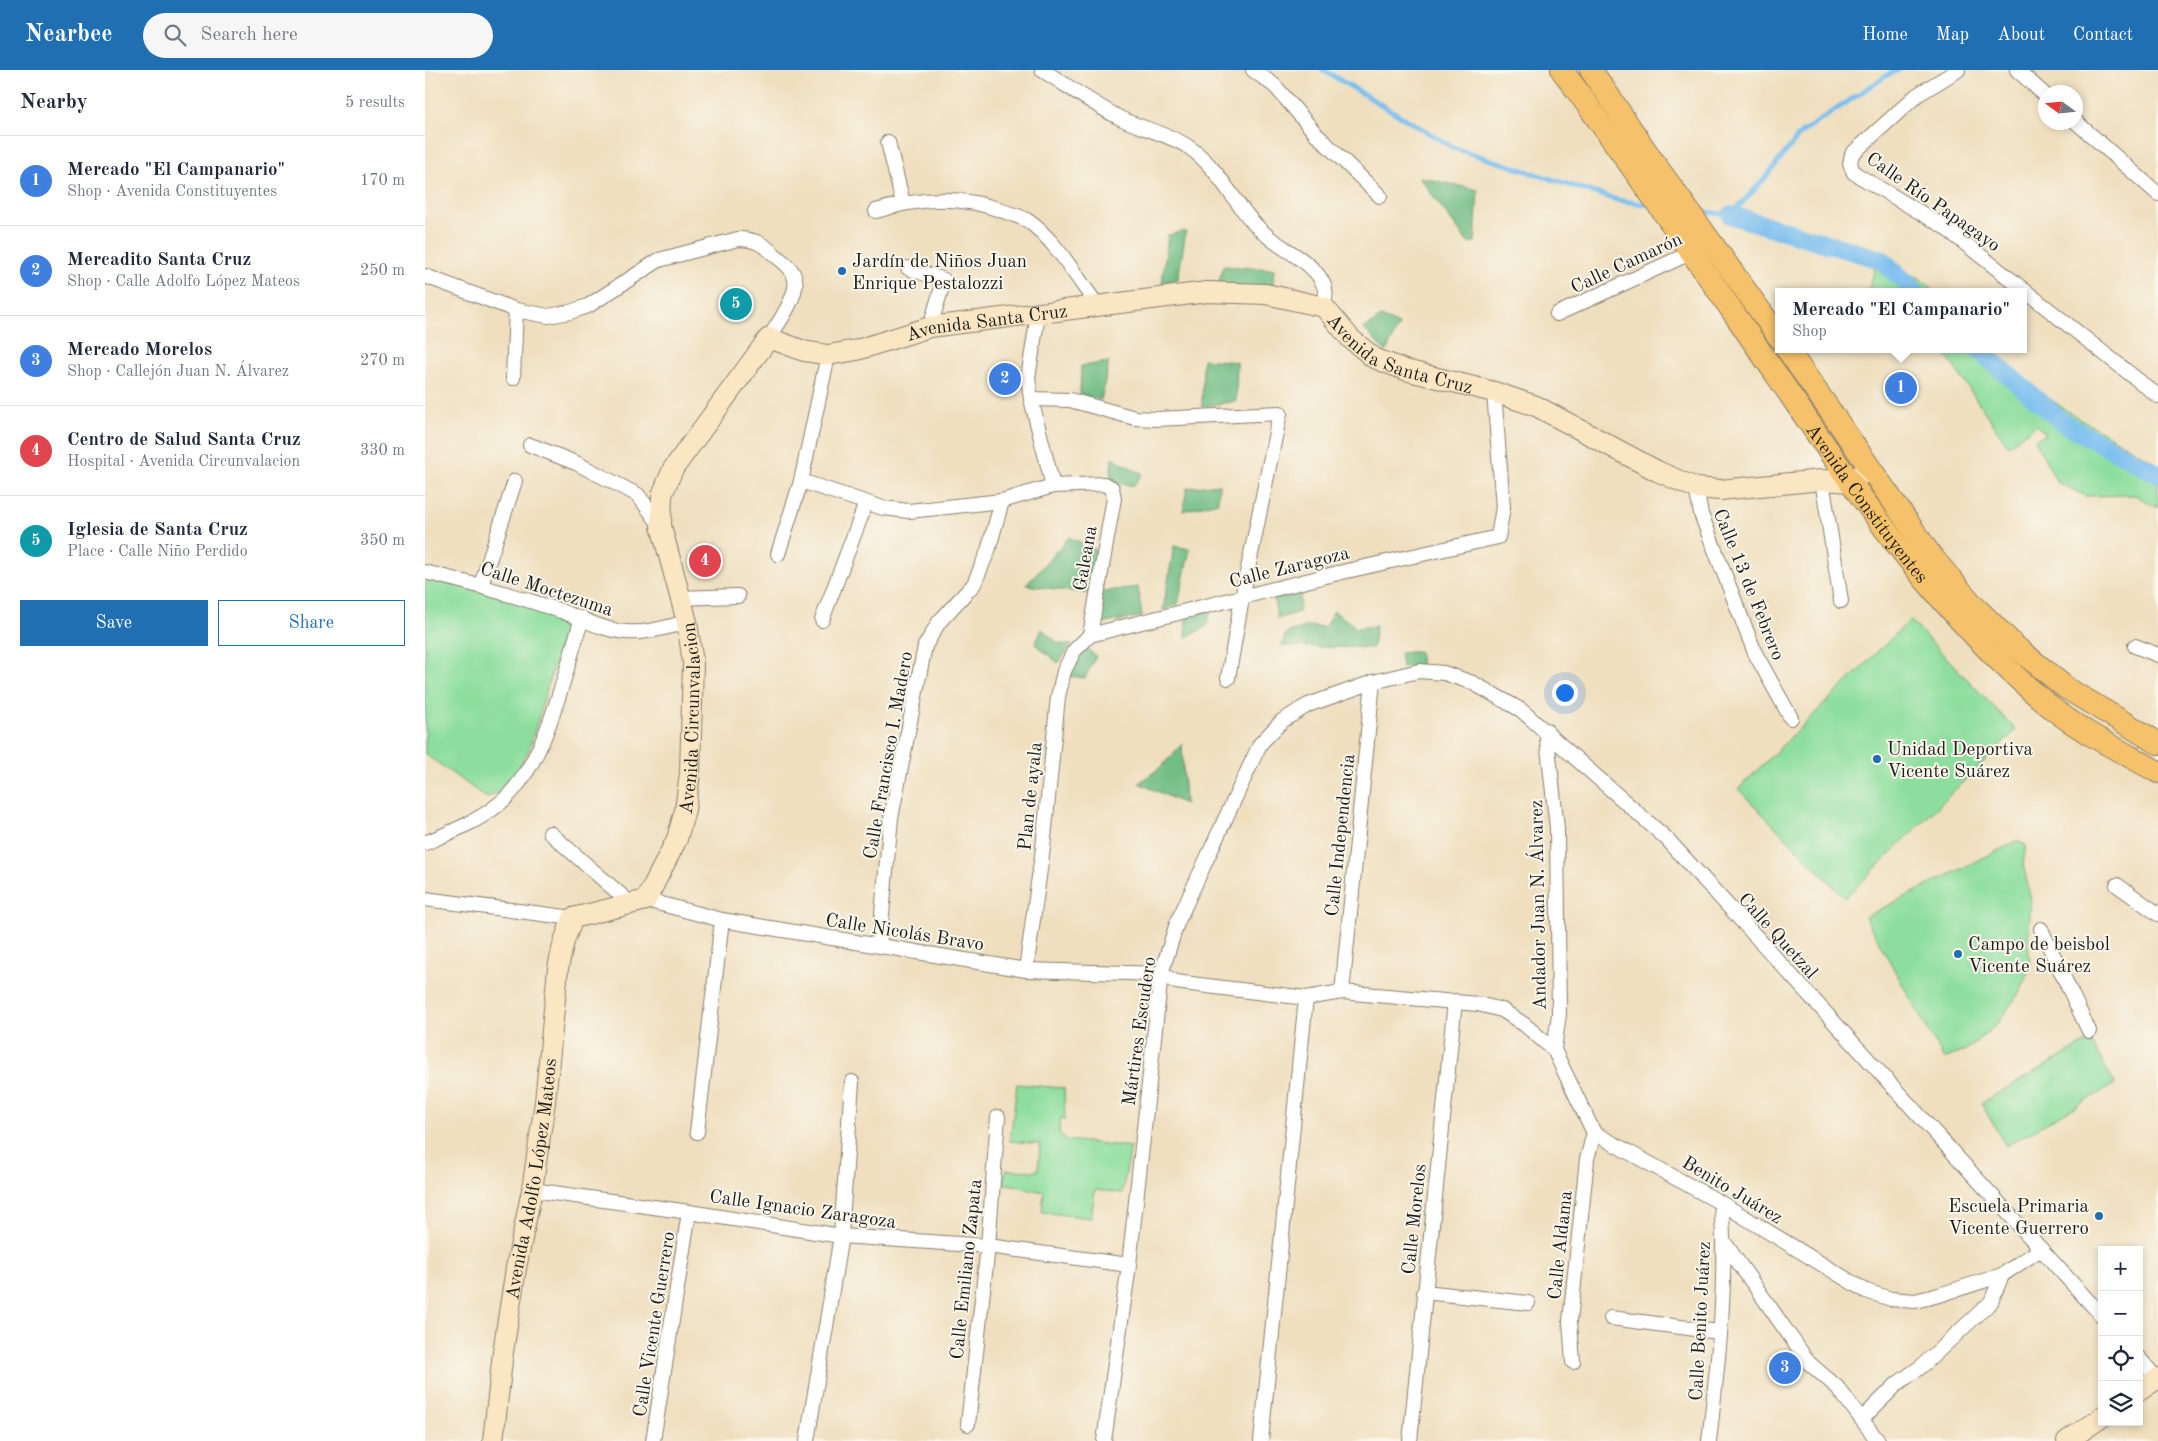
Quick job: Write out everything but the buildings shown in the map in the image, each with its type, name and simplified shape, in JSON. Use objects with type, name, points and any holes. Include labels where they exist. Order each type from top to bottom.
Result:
[{"type":"main road","points":[[1562,70],[1586,102],[1645,170]]},
{"type":"main road","points":[[1586,102],[1603,75]]},
{"type":"main road","points":[[1603,75],[1645,170]]},
{"type":"main road","name":"Avenida Constituyentes","points":[[1645,170],[1696,240],[1850,482],[1919,573],[1956,618],[1995,658],[2049,706],[2158,772]]},
{"type":"main road","name":"Avenida Constituyentes","points":[[1696,240],[1775,332]]},
{"type":"main road","name":"Avenida Constituyentes","points":[[1790,353],[1872,468],[1932,557],[1972,604],[2017,648],[2066,688],[2158,743]]},
{"type":"street","points":[[1043,70],[1059,72],[1121,118],[1188,146],[1206,161],[1249,218],[1268,237],[1308,265],[1320,278],[1326,292],[1324,307]]},
{"type":"street","points":[[1253,70],[1275,86],[1301,114],[1317,135],[1381,196]]},
{"type":"street","name":"Calle Río Papagayo","points":[[1958,70],[1917,95],[1852,154],[1850,164],[1854,172],[1943,226],[2021,288]]},
{"type":"street","points":[[2017,70],[2038,89]]},
{"type":"street","points":[[2083,128],[2158,194]]},
{"type":"street","points":[[888,142],[903,203]]},
{"type":"street","points":[[875,211],[903,203],[959,199],[1027,220],[1047,238],[1098,306]]},
{"type":"street","points":[[425,276],[516,310],[548,316],[588,306],[659,260],[738,239],[750,239],[762,244],[791,269],[795,279],[795,288],[790,302],[769,338]]},
{"type":"street","name":"Calle Camarón","points":[[1557,314],[1696,240]]},
{"type":"street","points":[[908,268],[944,280],[930,327]]},
{"type":"street","name":"Avenida Santa Cruz","points":[[769,338],[804,351],[828,355],[857,350],[930,327],[1037,315],[1207,292],[1266,294],[1324,307],[1351,339],[1374,358],[1405,370],[1494,392],[1536,406],[1657,471],[1696,488],[1720,490],[1822,480],[1850,482]]},
{"type":"street","name":"Calle Río Papagayo","points":[[2027,292],[2158,396]]},
{"type":"street","points":[[513,378],[516,310]]},
{"type":"street","points":[[801,482],[867,503],[909,511],[1003,501],[1053,486],[1031,399],[1028,378],[1037,315]]},
{"type":"street","name":"Avenida Circunvalacion","points":[[638,902],[677,839],[685,810],[690,773],[693,663],[687,622],[661,526],[662,495],[673,469],[769,338]]},
{"type":"street","points":[[778,554],[801,482],[828,355]]},
{"type":"street","name":"Calle Zaragoza","points":[[1090,635],[1338,573],[1498,537],[1503,508],[1494,392]]},
{"type":"street","points":[[1031,399],[1070,400],[1125,415],[1149,418],[1280,413],[1241,598],[1228,678]]},
{"type":"street","points":[[530,445],[576,463],[638,495],[661,526]]},
{"type":"street","points":[[1850,482],[1872,468]]},
{"type":"street","points":[[1822,480],[1841,601]]},
{"type":"street","points":[[481,585],[515,481]]},
{"type":"street","name":"Galeana","points":[[1053,486],[1104,484],[1112,488],[1114,498],[1090,635]]},
{"type":"street","name":"Calle 13 de Febrero","points":[[1696,488],[1701,514],[1755,653],[1791,718]]},
{"type":"street","name":"Calle Francisco I. Madero","points":[[879,946],[891,818],[925,646],[939,622],[974,584],[988,551],[1003,501]]},
{"type":"street","points":[[822,620],[867,503]]},
{"type":"street","name":"Calle Moctezuma","points":[[425,572],[481,585],[582,618],[608,630],[629,632],[651,631],[687,622]]},
{"type":"street","points":[[679,598],[738,596]]},
{"type":"street","points":[[425,843],[469,825],[500,804],[519,783],[535,757],[547,726],[582,618]]},
{"type":"street","name":"Plan de ayala","points":[[1026,970],[1043,848],[1058,697],[1064,671],[1074,651],[1090,635]]},
{"type":"street","points":[[2135,646],[2158,655]]},
{"type":"street","name":"Calle Quetzal","points":[[1373,682],[1419,671],[1444,673],[1473,683],[1497,695],[1546,730],[1667,839],[2098,1312]]},
{"type":"street","name":"Mártires Escudero","points":[[1104,1441],[1129,1265],[1161,974],[1177,923],[1260,744],[1282,721],[1308,705],[1373,682]]},
{"type":"street","name":"Calle Independencia","points":[[1342,992],[1373,682]]},
{"type":"street","name":"Andador Juan N. Álvarez","points":[[1546,730],[1557,828],[1559,1005],[1555,1050]]},
{"type":"street","points":[[550,833],[638,902]]},
{"type":"street","points":[[2117,885],[2158,914]]},
{"type":"street","points":[[425,899],[573,918],[638,902]]},
{"type":"street","name":"Calle Nicolás Bravo","points":[[638,902],[722,920],[1026,970],[1161,974],[1176,982],[1306,998],[1342,992],[1455,1001]]},
{"type":"street","name":"Avenida Adolfo López Mateos","points":[[493,1441],[503,1352],[516,1268],[532,1190],[545,1102],[558,968],[573,918]]},
{"type":"street","points":[[697,1132],[722,920]]},
{"type":"street","points":[[2041,929],[2089,1031]]},
{"type":"street","points":[[1261,1441],[1306,998]]},
{"type":"street","points":[[1455,1001],[1501,1010],[1525,1025],[1555,1050],[1594,1133]]},
{"type":"street","name":"Calle Morelos","points":[[1411,1441],[1424,1292],[1455,1001]]},
{"type":"street","points":[[807,1441],[841,1236],[853,1082]]},
{"type":"street","name":"Calle Emiliano Zapata","points":[[968,1424],[988,1246],[999,1117]]},
{"type":"street","name":"Benito Juárez","points":[[1594,1133],[1721,1202],[1866,1291],[1891,1299],[1915,1301],[2002,1275],[2041,1249]]},
{"type":"street","name":"Calle Aldama","points":[[1573,1362],[1569,1320],[1587,1159],[1594,1133]]},
{"type":"street","name":"Calle Ignacio Zaragoza","points":[[532,1190],[841,1236],[988,1246],[1129,1265]]},
{"type":"street","name":"Calle Benito Juárez","points":[[1709,1441],[1719,1332],[1724,1242],[1721,1202]]},
{"type":"street","name":"Calle Vicente Guerrero","points":[[653,1441],[689,1212]]},
{"type":"street","points":[[1724,1242],[1809,1363],[1838,1388],[1863,1418],[1878,1441]]},
{"type":"street","points":[[1863,1418],[1897,1384],[1922,1366],[1991,1302],[2002,1275]]},
{"type":"street","points":[[1424,1292],[1528,1303]]},
{"type":"street","points":[[1611,1318],[1719,1332]]},
{"type":"street","points":[[2143,1362],[2158,1378],[2143,1388]]},
{"type":"street","points":[[2067,1441],[2098,1420]]},
{"type":"green space","points":[[1419,177],[1478,190],[1475,242],[1468,243]]},
{"type":"green space","points":[[1186,231],[1178,279],[1162,283],[1168,235]]},
{"type":"green space","points":[[1879,256],[1928,284],[1930,288],[1869,288]]},
{"type":"green space","points":[[1223,266],[1274,269],[1272,292],[1217,289]]},
{"type":"green space","points":[[1381,317],[1399,325],[1386,352],[1364,329]]},
{"type":"green space","points":[[1945,353],[1988,353],[1995,360],[2070,413],[2158,464],[2158,508],[2135,495],[2086,496],[2057,482],[2035,440],[2046,434],[2036,425],[2008,446]]},
{"type":"green space","points":[[1203,359],[1237,362],[1236,401],[1202,407]]},
{"type":"green space","points":[[1109,362],[1101,400],[1080,394],[1081,366]]},
{"type":"green space","points":[[1112,457],[1142,474],[1134,486],[1110,482]]},
{"type":"green space","points":[[1219,484],[1218,502],[1183,511],[1187,488]]},
{"type":"green space","points":[[1069,537],[1096,550],[1091,594],[1026,585]]},
{"type":"green space","points":[[1174,546],[1190,549],[1178,604],[1163,610]]},
{"type":"green space","points":[[425,579],[482,590],[568,618],[529,750],[507,787],[487,798],[425,754]]},
{"type":"green space","points":[[1138,587],[1142,616],[1101,624],[1099,592]]},
{"type":"green space","points":[[1301,594],[1299,612],[1277,619],[1274,599]]},
{"type":"green space","points":[[1211,610],[1206,627],[1186,637],[1186,618]]},
{"type":"green space","points":[[1334,611],[1357,628],[1376,626],[1373,648],[1282,646],[1286,633],[1308,626],[1325,627]]},
{"type":"green space","name":"Unidad Deportiva Vicente Suárez","points":[[1910,620],[2016,730],[1845,898],[1738,789]]},
{"type":"green space","points":[[1042,629],[1058,643],[1072,645],[1058,663],[1035,644]]},
{"type":"green space","points":[[1081,644],[1096,656],[1085,678],[1068,676]]},
{"type":"green space","points":[[1419,651],[1421,665],[1402,667],[1400,653]]},
{"type":"green space","points":[[1182,744],[1185,804],[1139,783],[1161,767]]},
{"type":"green space","name":"Campo de beisbol Vicente Suárez","points":[[2017,841],[2026,845],[2023,864],[2031,900],[2028,941],[2030,968],[2020,992],[1996,1025],[1966,1050],[1944,1059],[1865,917]]},
{"type":"green space","points":[[2090,1040],[2115,1084],[2006,1146],[1981,1103]]},
{"type":"green space","points":[[1017,1084],[1064,1088],[1065,1120],[1061,1117],[1059,1134],[1067,1140],[1131,1147],[1122,1193],[1095,1190],[1091,1218],[1042,1212],[1044,1192],[1003,1183],[1006,1170],[1038,1171],[1040,1144],[1010,1141]]},
{"type":"waterway","points":[[1323,70],[1454,148],[1617,200],[1650,205]]},
{"type":"waterway","points":[[1698,211],[1731,215],[1765,178],[1801,133],[1889,74],[1899,70]]},
{"type":"waterway","points":[[1731,215],[1882,260],[1912,288]]},
{"type":"waterway","points":[[1983,353],[2065,424],[2158,474]]},
{"type":"place","name":"Jardín de Niños Juan Enrique Pestalozzi","points":[[842,271]]},
{"type":"place","name":"Iglesia de Santa Cruz","points":[[736,304]]},
{"type":"place","name":"Mercadito Santa Cruz","points":[[1005,379]]},
{"type":"place","name":"Mercado \"El Campanario\"","points":[[1901,388]]},
{"type":"place","name":"Centro de Salud Santa Cruz","points":[[705,561]]},
{"type":"place","name":"Unidad Deportiva Vicente Suárez","points":[[1877,759]]},
{"type":"place","name":"Campo de beisbol Vicente Suárez","points":[[1958,954]]},
{"type":"place","name":"Escuela Primaria Vicente Guerrero","points":[[2099,1216]]},
{"type":"place","name":"Mercado Morelos","points":[[1785,1368]]}]
